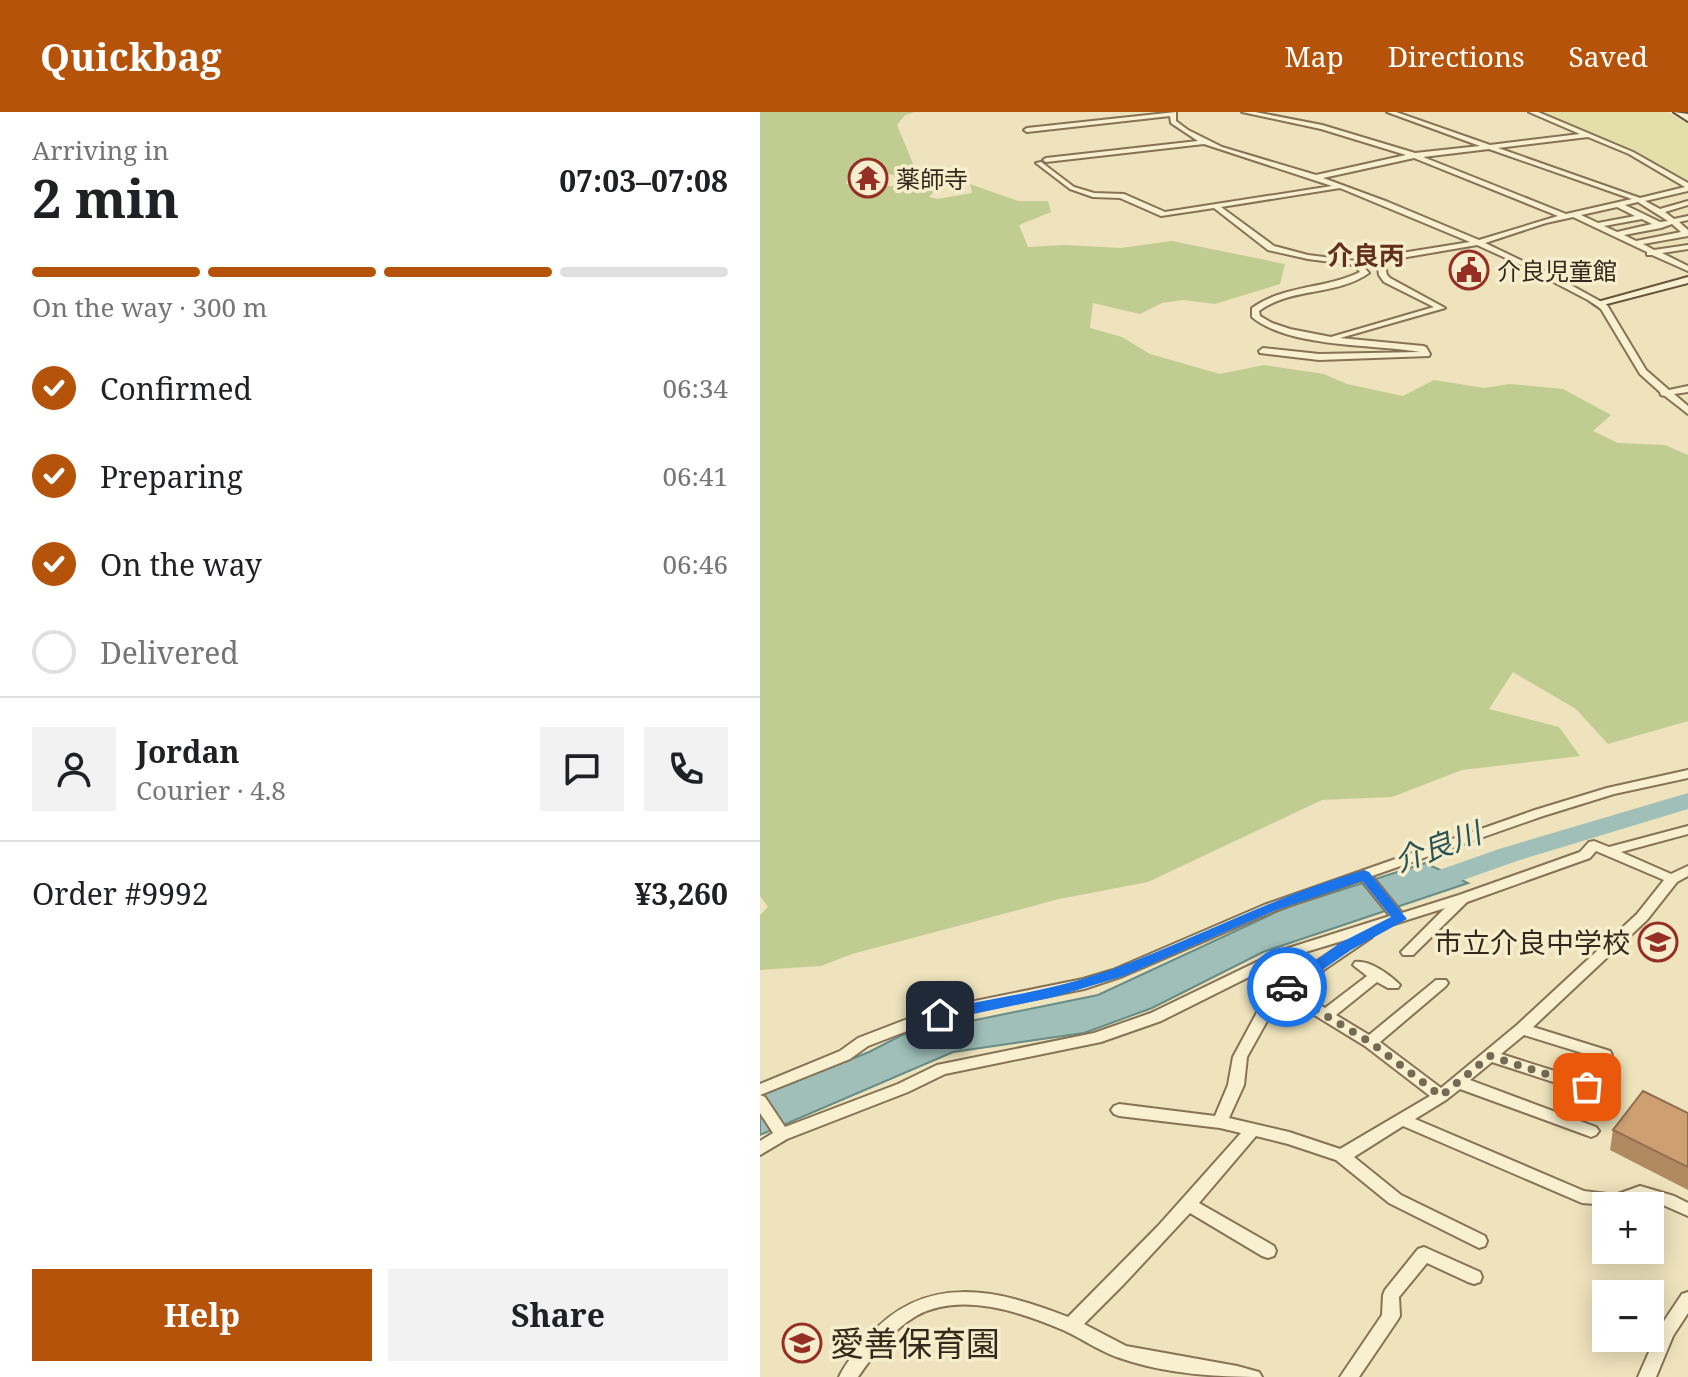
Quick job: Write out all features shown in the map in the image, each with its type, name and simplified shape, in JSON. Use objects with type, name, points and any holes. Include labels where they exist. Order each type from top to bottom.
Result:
[{"type":"street","points":[[1245,112],[1309,124],[1413,155],[1599,225],[1669,263],[1688,269]]},
{"type":"street","points":[[1390,112],[1637,200],[1659,211],[1688,234]]},
{"type":"street","points":[[1532,112],[1591,135],[1663,169],[1688,187]]},
{"type":"street","points":[[1678,112],[1688,118]]},
{"type":"street","points":[[1027,130],[1172,113],[1173,122],[1178,128],[1205,142],[1315,177],[1481,242],[1599,303],[1630,356],[1664,393],[1688,411]]},
{"type":"street","points":[[1315,177],[1413,155],[1591,135]]},
{"type":"street","points":[[1205,142],[1043,161],[1061,181],[1079,190],[1093,195],[1121,196],[1164,214],[1340,187]]},
{"type":"street","points":[[1215,206],[1271,248],[1308,257],[1356,263],[1481,242],[1569,215],[1688,187]]},
{"type":"street","points":[[1659,211],[1688,203]]},
{"type":"street","points":[[1617,204],[1661,226]]},
{"type":"street","points":[[1599,225],[1642,217]]},
{"type":"street","points":[[1616,235],[1688,218]]},
{"type":"street","points":[[1633,244],[1688,234]]},
{"type":"street","points":[[1650,253],[1688,247]]},
{"type":"street","points":[[1332,338],[1441,308],[1387,280],[1380,257]]},
{"type":"street","points":[[1669,263],[1688,259]]},
{"type":"street","points":[[1263,351],[1309,356],[1426,354],[1423,349],[1332,338],[1270,326],[1256,317],[1255,310],[1263,302],[1320,290],[1365,273],[1356,263]]},
{"type":"street","points":[[1599,303],[1688,280]]},
{"type":"street","points":[[1664,393],[1688,389]]},
{"type":"street","points":[[760,1090],[845,1055],[863,1042],[915,1022],[965,1008],[1054,992],[1118,973],[1269,908],[1367,879],[1539,813],[1611,791],[1688,774]]},
{"type":"street","points":[[1608,851],[1688,830]]},
{"type":"street","points":[[760,1149],[780,1133],[903,1088],[942,1069],[1111,1033],[1156,1017],[1284,954],[1464,898],[1585,855],[1594,845],[1672,879]]},
{"type":"street","points":[[1342,1156],[1441,1096],[1490,1056],[1642,917],[1672,879],[1688,870]]},
{"type":"street","points":[[1367,879],[1393,921]]},
{"type":"street","points":[[1408,952],[1464,898]]},
{"type":"street","points":[[1220,1122],[1236,1085],[1240,1057],[1266,1009],[1283,990],[1345,947],[1393,921]]},
{"type":"street","points":[[1360,965],[1393,985]]},
{"type":"street","points":[[1325,1016],[1377,975]]},
{"type":"street","points":[[1370,1042],[1441,983]]},
{"type":"street","points":[[1283,990],[1370,1042],[1441,1096]]},
{"type":"street","points":[[1522,1029],[1605,1055]]},
{"type":"street","points":[[1490,1056],[1587,1087]]},
{"type":"street","points":[[1458,1082],[1591,1131]]},
{"type":"street","points":[[760,1101],[780,1133]]},
{"type":"street","points":[[1119,1110],[1220,1122],[1289,1138],[1342,1156],[1395,1199],[1479,1241]]},
{"type":"street","points":[[1403,1120],[1582,1197],[1616,1201],[1640,1192],[1688,1210]]},
{"type":"street","points":[[1070,1326],[1122,1277],[1189,1205],[1252,1130]]},
{"type":"street","points":[[1189,1205],[1268,1251]]},
{"type":"street","points":[[1349,1377],[1391,1316],[1391,1295],[1424,1254],[1474,1277]]},
{"type":"street","points":[[848,1377],[869,1346],[892,1325],[921,1305],[954,1299],[1004,1303],[1070,1326],[1124,1352],[1253,1377]]},
{"type":"street","points":[[1647,1377],[1666,1332],[1688,1299]]},
{"type":"shaded area","points":[[1539,112],[1667,112],[1688,124],[1688,180],[1644,156]]},
{"type":"green space","points":[[760,112],[915,112],[905,115],[897,125],[914,166],[932,173],[914,179],[858,168],[849,171],[846,184],[937,188],[929,197],[937,199],[972,193],[970,184],[1018,201],[1048,201],[1051,212],[1019,225],[1028,247],[1121,248],[1172,241],[1285,264],[1280,284],[1215,304],[1183,300],[1162,303],[1140,314],[1093,303],[1090,328],[1122,337],[1150,354],[1220,374],[1264,365],[1324,374],[1347,384],[1403,396],[1434,380],[1484,388],[1510,384],[1563,389],[1611,415],[1593,431],[1618,443],[1665,445],[1688,455],[1688,721],[1608,744],[1576,709],[1513,672],[1489,709],[1559,727],[1580,756],[1462,770],[1392,797],[1322,800],[1148,882],[1059,899],[852,954],[821,966],[760,970],[760,915],[768,907],[760,896]]},
{"type":"water","points":[[1425,863],[1468,883],[1263,952],[1152,1008],[1084,1033],[953,1052],[760,1135],[760,1096],[869,1052],[902,1035],[1098,995],[1285,908]]},
{"type":"building","points":[[1643,1091],[1688,1113],[1688,1167],[1613,1130]]},
{"type":"waterway","name":"介良川","points":[[1420,886],[1508,855],[1688,801]]},
{"type":"way so far","points":[[1287,987],[1283,990],[1298,1001],[1370,1042],[1441,1096],[1490,1056],[1587,1087]]},
{"type":"place","name":"薬師寺","points":[[868,178]]},
{"type":"place","name":"介良児童館","points":[[1469,270]]},
{"type":"place","name":"市立介良中学校","points":[[1658,942]]},
{"type":"place","name":"愛善保育園","points":[[802,1343]]},
{"type":"district","name":"介良丙","points":[[1366,255]]},
{"type":"route","points":[[940,1015],[1054,992],[1118,973],[1269,908],[1364,875],[1400,919],[1345,947],[1287,987]]}]
